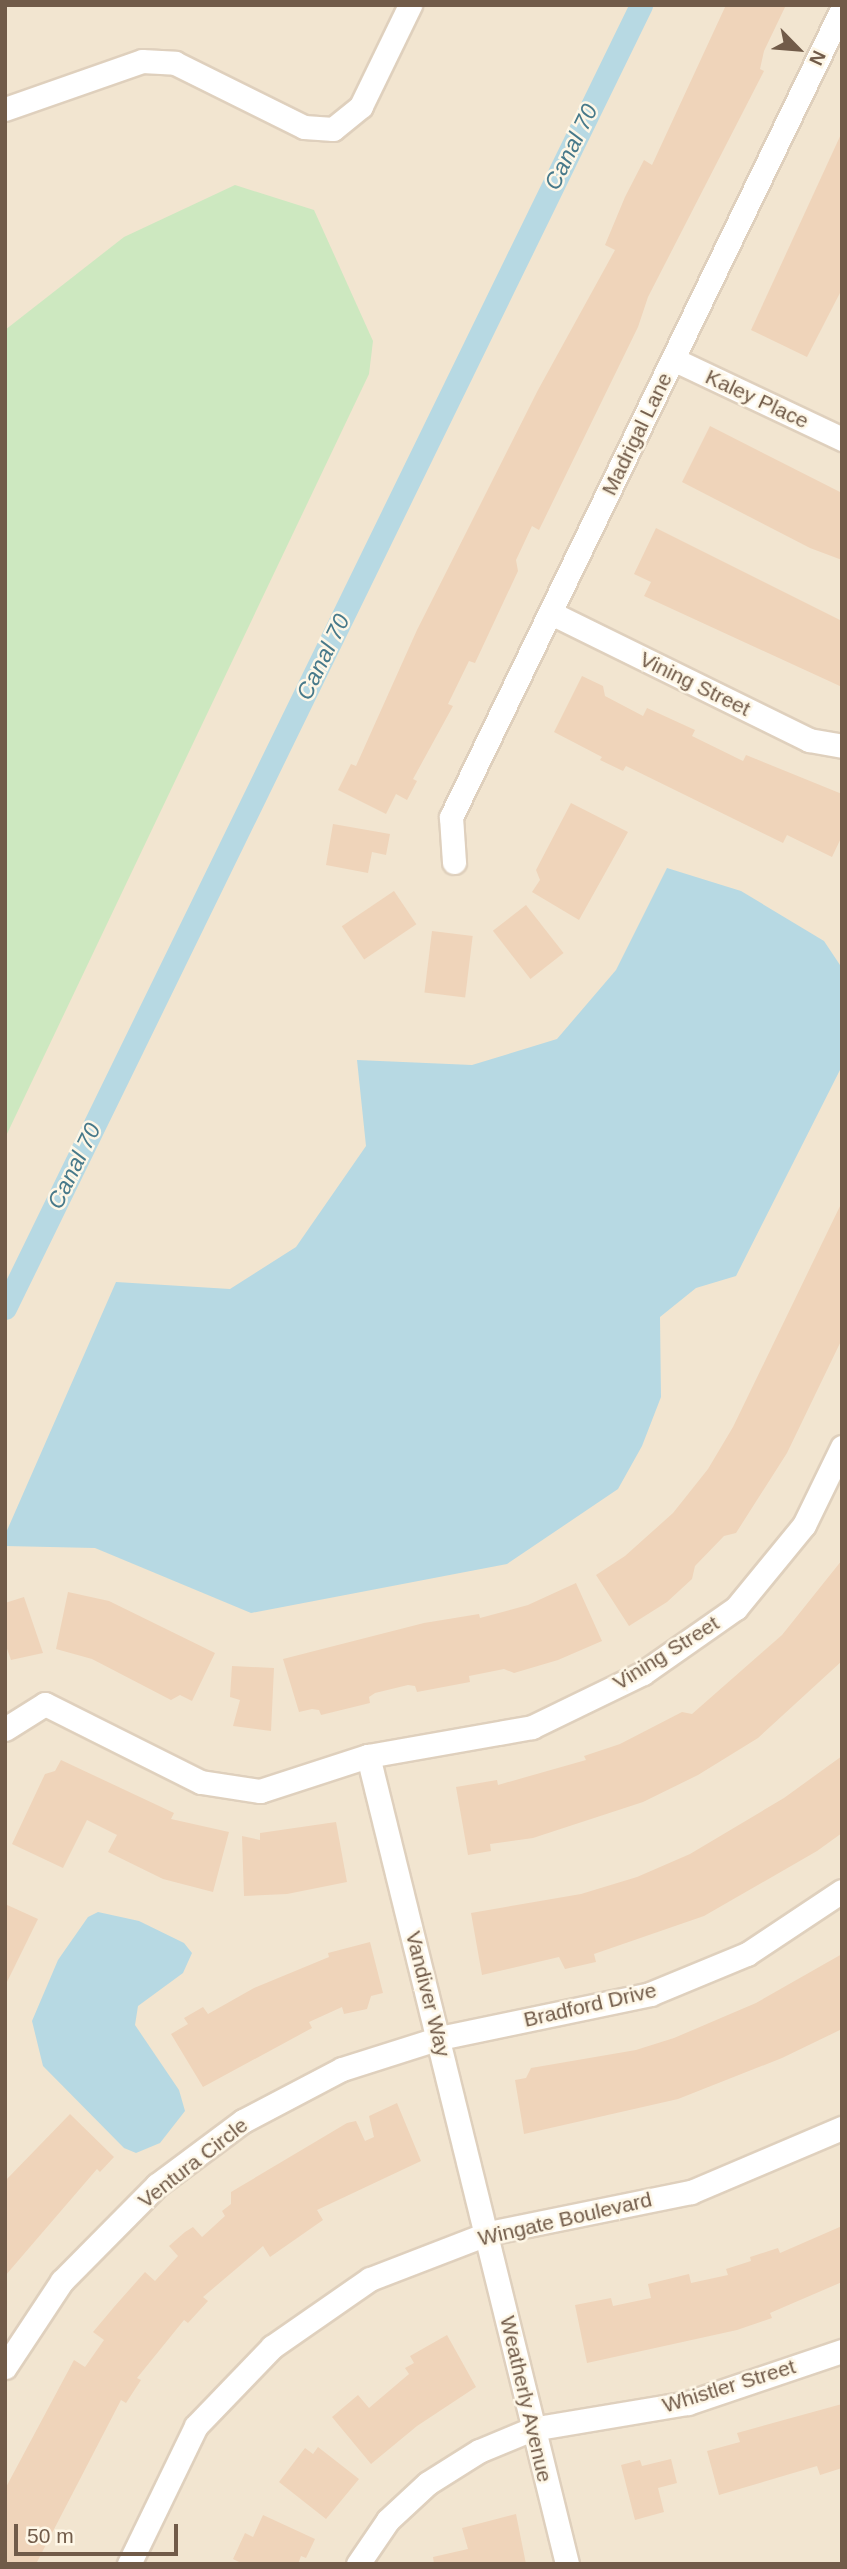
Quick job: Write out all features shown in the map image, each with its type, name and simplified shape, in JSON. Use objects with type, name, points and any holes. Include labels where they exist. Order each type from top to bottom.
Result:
[{"type":"street","points":[[5,109],[142,61],[175,63],[304,127],[333,129],[361,106],[410,5]]},
{"type":"street","name":"Madrigal Lane","points":[[454,863],[451,817],[842,9]]},
{"type":"street","name":"Kaley Place","points":[[673,359],[842,439]]},
{"type":"street","name":"Vining Street","points":[[551,613],[809,740],[842,746]]},
{"type":"street","name":"Vining Street","points":[[368,1756],[532,1727],[643,1673],[736,1608],[804,1525],[842,1447]]},
{"type":"street","points":[[5,1729],[45,1704],[201,1782],[260,1791],[368,1756]]},
{"type":"street","name":"Vandiver Way","points":[[368,1756],[488,2233]]},
{"type":"street","name":"Bradford Drive","points":[[440,2038],[650,1994],[747,1954],[842,1891]]},
{"type":"street","name":"Ventura Circle","points":[[5,2367],[62,2281],[157,2185],[243,2121],[342,2069],[440,2038]]},
{"type":"street","name":"Wingate Boulevard","points":[[129,2564],[196,2426],[272,2347],[370,2279],[488,2233],[691,2192],[842,2128]]},
{"type":"street","name":"Weatherly Avenue","points":[[488,2233],[532,2429],[567,2564]]},
{"type":"street","name":"Whistler Street","points":[[358,2564],[388,2520],[428,2483],[479,2451],[532,2429],[688,2403],[842,2351]]},
{"type":"shaded area","points":[[5,5],[842,5],[842,2564],[5,2564]]},
{"type":"green space","points":[[235,185],[314,210],[373,341],[369,374],[5,1138],[5,330],[124,237]]},
{"type":"water","points":[[667,868],[741,891],[824,941],[842,968],[842,1066],[736,1276],[696,1288],[660,1317],[661,1397],[642,1446],[618,1489],[507,1564],[251,1613],[95,1548],[5,1546],[5,1535],[116,1282],[230,1289],[296,1247],[366,1146],[357,1060],[472,1065],[557,1039],[616,970]]},
{"type":"water","points":[[98,1912],[139,1921],[184,1943],[192,1953],[183,1973],[138,2006],[135,2025],[179,2090],[185,2111],[160,2143],[136,2153],[124,2148],[43,2066],[32,2021],[58,1960],[88,1917]]},
{"type":"building","points":[[726,5],[786,5],[764,51],[760,69],[764,71],[648,297],[638,327],[539,530],[532,526],[516,560],[518,571],[475,663],[469,661],[448,704],[453,706],[413,779],[417,781],[407,800],[396,794],[386,814],[338,790],[351,764],[356,766],[417,630],[538,390],[615,250],[605,245],[625,197],[644,160],[652,165]]},
{"type":"building","points":[[842,132],[842,289],[807,357],[751,330]]},
{"type":"building","points":[[710,426],[842,493],[842,560],[810,548],[682,482]]},
{"type":"building","points":[[656,528],[842,621],[842,687],[644,596],[651,582],[634,574]]},
{"type":"building","points":[[582,676],[603,686],[605,696],[643,716],[647,708],[695,730],[692,736],[743,761],[746,755],[842,794],[842,836],[832,857],[787,835],[783,843],[626,766],[623,771],[600,760],[602,757],[554,732]]},
{"type":"building","points":[[571,803],[628,832],[579,920],[532,892],[540,880],[536,870]]},
{"type":"building","points":[[333,824],[390,834],[386,855],[372,852],[368,873],[326,865]]},
{"type":"building","points":[[394,891],[416,924],[364,959],[342,926]]},
{"type":"building","points":[[526,905],[564,953],[530,979],[493,931]]},
{"type":"building","points":[[432,931],[473,936],[465,998],[424,993]]},
{"type":"building","points":[[842,1202],[842,1339],[787,1453],[736,1533],[724,1536],[695,1566],[692,1579],[667,1602],[629,1626],[596,1575],[625,1556],[673,1513],[708,1469],[733,1427]]},
{"type":"building","points":[[842,1560],[842,1661],[758,1738],[698,1775],[643,1802],[533,1838],[490,1844],[491,1851],[468,1855],[456,1787],[497,1780],[498,1785],[586,1760],[584,1756],[620,1744],[682,1712],[692,1714],[782,1635]]},
{"type":"building","points":[[576,1583],[602,1641],[558,1660],[514,1673],[504,1669],[469,1676],[470,1682],[417,1692],[415,1686],[408,1685],[375,1693],[369,1697],[370,1703],[321,1715],[319,1710],[312,1709],[299,1712],[283,1659],[424,1623],[479,1614],[480,1618],[528,1605]]},
{"type":"building","points":[[68,1592],[109,1601],[215,1653],[192,1701],[180,1695],[171,1700],[92,1659],[56,1649]]},
{"type":"building","points":[[24,1597],[43,1653],[11,1660],[5,1643],[5,1603]]},
{"type":"building","points":[[232,1666],[274,1668],[271,1731],[233,1726],[240,1700],[230,1697]]},
{"type":"building","points":[[842,1756],[842,1833],[817,1851],[704,1916],[594,1954],[596,1962],[565,1969],[559,1957],[482,1975],[471,1913],[581,1894],[637,1877],[690,1854],[784,1798]]},
{"type":"building","points":[[61,1760],[174,1813],[171,1819],[229,1832],[213,1892],[163,1879],[108,1852],[117,1835],[87,1820],[63,1868],[12,1844],[45,1774],[55,1771]]},
{"type":"building","points":[[336,1822],[347,1882],[287,1894],[244,1896],[242,1836],[260,1840],[260,1833]]},
{"type":"building","points":[[5,1904],[38,1919],[5,1986]]},
{"type":"building","points":[[370,1942],[383,1993],[371,1996],[367,2009],[344,2014],[342,2007],[309,2022],[312,2028],[203,2087],[171,2034],[188,2024],[184,2018],[203,2007],[208,2014],[254,1988],[329,1957],[328,1953]]},
{"type":"building","points":[[842,1954],[842,2029],[782,2058],[678,2099],[524,2134],[515,2080],[526,2078],[531,2068],[636,2050],[674,2038],[756,2003]]},
{"type":"building","points":[[397,2103],[421,2161],[317,2210],[323,2220],[270,2257],[263,2246],[203,2297],[208,2301],[188,2323],[184,2320],[137,2378],[141,2380],[126,2403],[121,2400],[36,2564],[5,2564],[5,2489],[74,2360],[85,2367],[104,2340],[93,2332],[114,2307],[145,2272],[155,2281],[178,2256],[169,2246],[185,2232],[193,2227],[202,2237],[225,2216],[222,2211],[231,2204],[231,2192],[347,2123],[356,2121],[365,2141],[374,2137],[369,2116]]},
{"type":"building","points":[[70,2114],[114,2157],[100,2172],[97,2169],[5,2276],[5,2181]]},
{"type":"building","points":[[842,2226],[842,2282],[770,2313],[772,2318],[737,2330],[587,2363],[575,2305],[611,2298],[613,2306],[651,2298],[648,2284],[689,2274],[691,2283],[728,2275],[726,2269],[751,2261],[750,2257],[778,2248],[780,2253]]},
{"type":"building","points":[[447,2335],[476,2387],[417,2426],[371,2464],[332,2417],[358,2395],[369,2408],[409,2374],[405,2368],[414,2363],[410,2356]]},
{"type":"building","points":[[842,2404],[842,2468],[820,2475],[817,2466],[719,2495],[707,2451],[740,2442],[737,2433]]},
{"type":"building","points":[[318,2447],[359,2479],[326,2519],[279,2482],[305,2448],[313,2454]]},
{"type":"building","points":[[671,2459],[677,2483],[658,2488],[664,2512],[635,2520],[621,2465],[640,2460],[642,2466]]},
{"type":"building","points":[[516,2514],[526,2564],[434,2564],[433,2557],[468,2549],[462,2528]]},
{"type":"building","points":[[263,2515],[315,2539],[306,2558],[301,2556],[298,2564],[243,2564],[233,2559],[245,2533],[253,2537]]},
{"type":"waterway","name":"Canal 70","points":[[5,1308],[641,5]]}]
